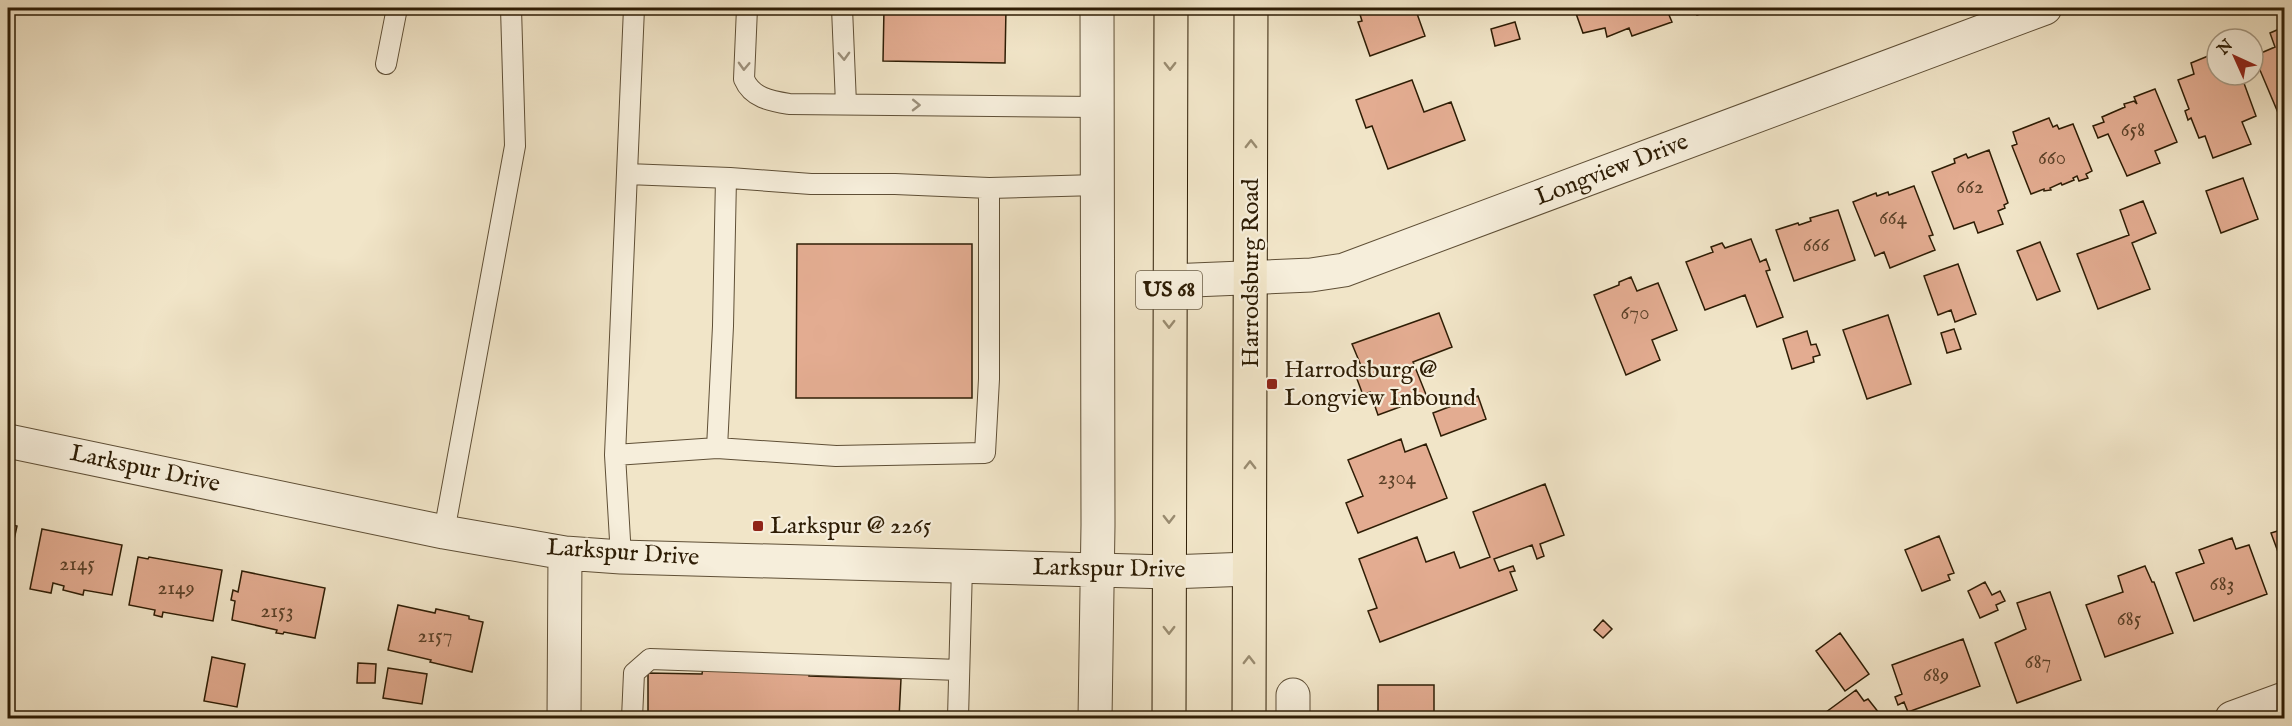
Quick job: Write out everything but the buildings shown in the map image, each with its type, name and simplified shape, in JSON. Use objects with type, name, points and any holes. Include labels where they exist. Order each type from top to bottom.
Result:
[{"type":"main road","name":"US 68","points":[[1168,718],[1170,8]]},
{"type":"main road","name":"Harrodsburg Road","points":[[1249,718],[1251,8]]},
{"type":"street","points":[[1095,718],[1097,8]]},
{"type":"street","name":"Longview Drive","points":[[1169,281],[1311,275],[1344,270],[2045,8]]},
{"type":"street","name":"Larkspur Drive","points":[[8,441],[444,532],[565,553],[1169,572],[1249,569]]},
{"type":"street","points":[[564,718],[565,553]]},
{"type":"street","points":[[2232,718],[2284,699]]},
{"type":"lane","points":[[386,64],[397,8]]},
{"type":"lane","points":[[444,532],[514,146],[511,8]]},
{"type":"lane","points":[[621,556],[615,455],[634,8]]},
{"type":"lane","points":[[747,8],[744,80],[747,88],[767,99],[783,103],[1097,107]]},
{"type":"lane","points":[[842,8],[846,104]]},
{"type":"lane","points":[[627,174],[811,184],[895,184],[989,188],[1097,185]]},
{"type":"lane","points":[[717,448],[723,326],[726,178]]},
{"type":"lane","points":[[615,455],[717,448],[836,456],[984,453],[989,379],[989,188]]},
{"type":"lane","points":[[958,718],[962,566]]},
{"type":"lane","points":[[632,718],[634,673],[650,659],[959,670]]},
{"type":"place","name":"Harrodsburg @ Longview Inbound","points":[[1272,384]]},
{"type":"place","name":"Larkspur @ 2265","points":[[758,526]]}]
